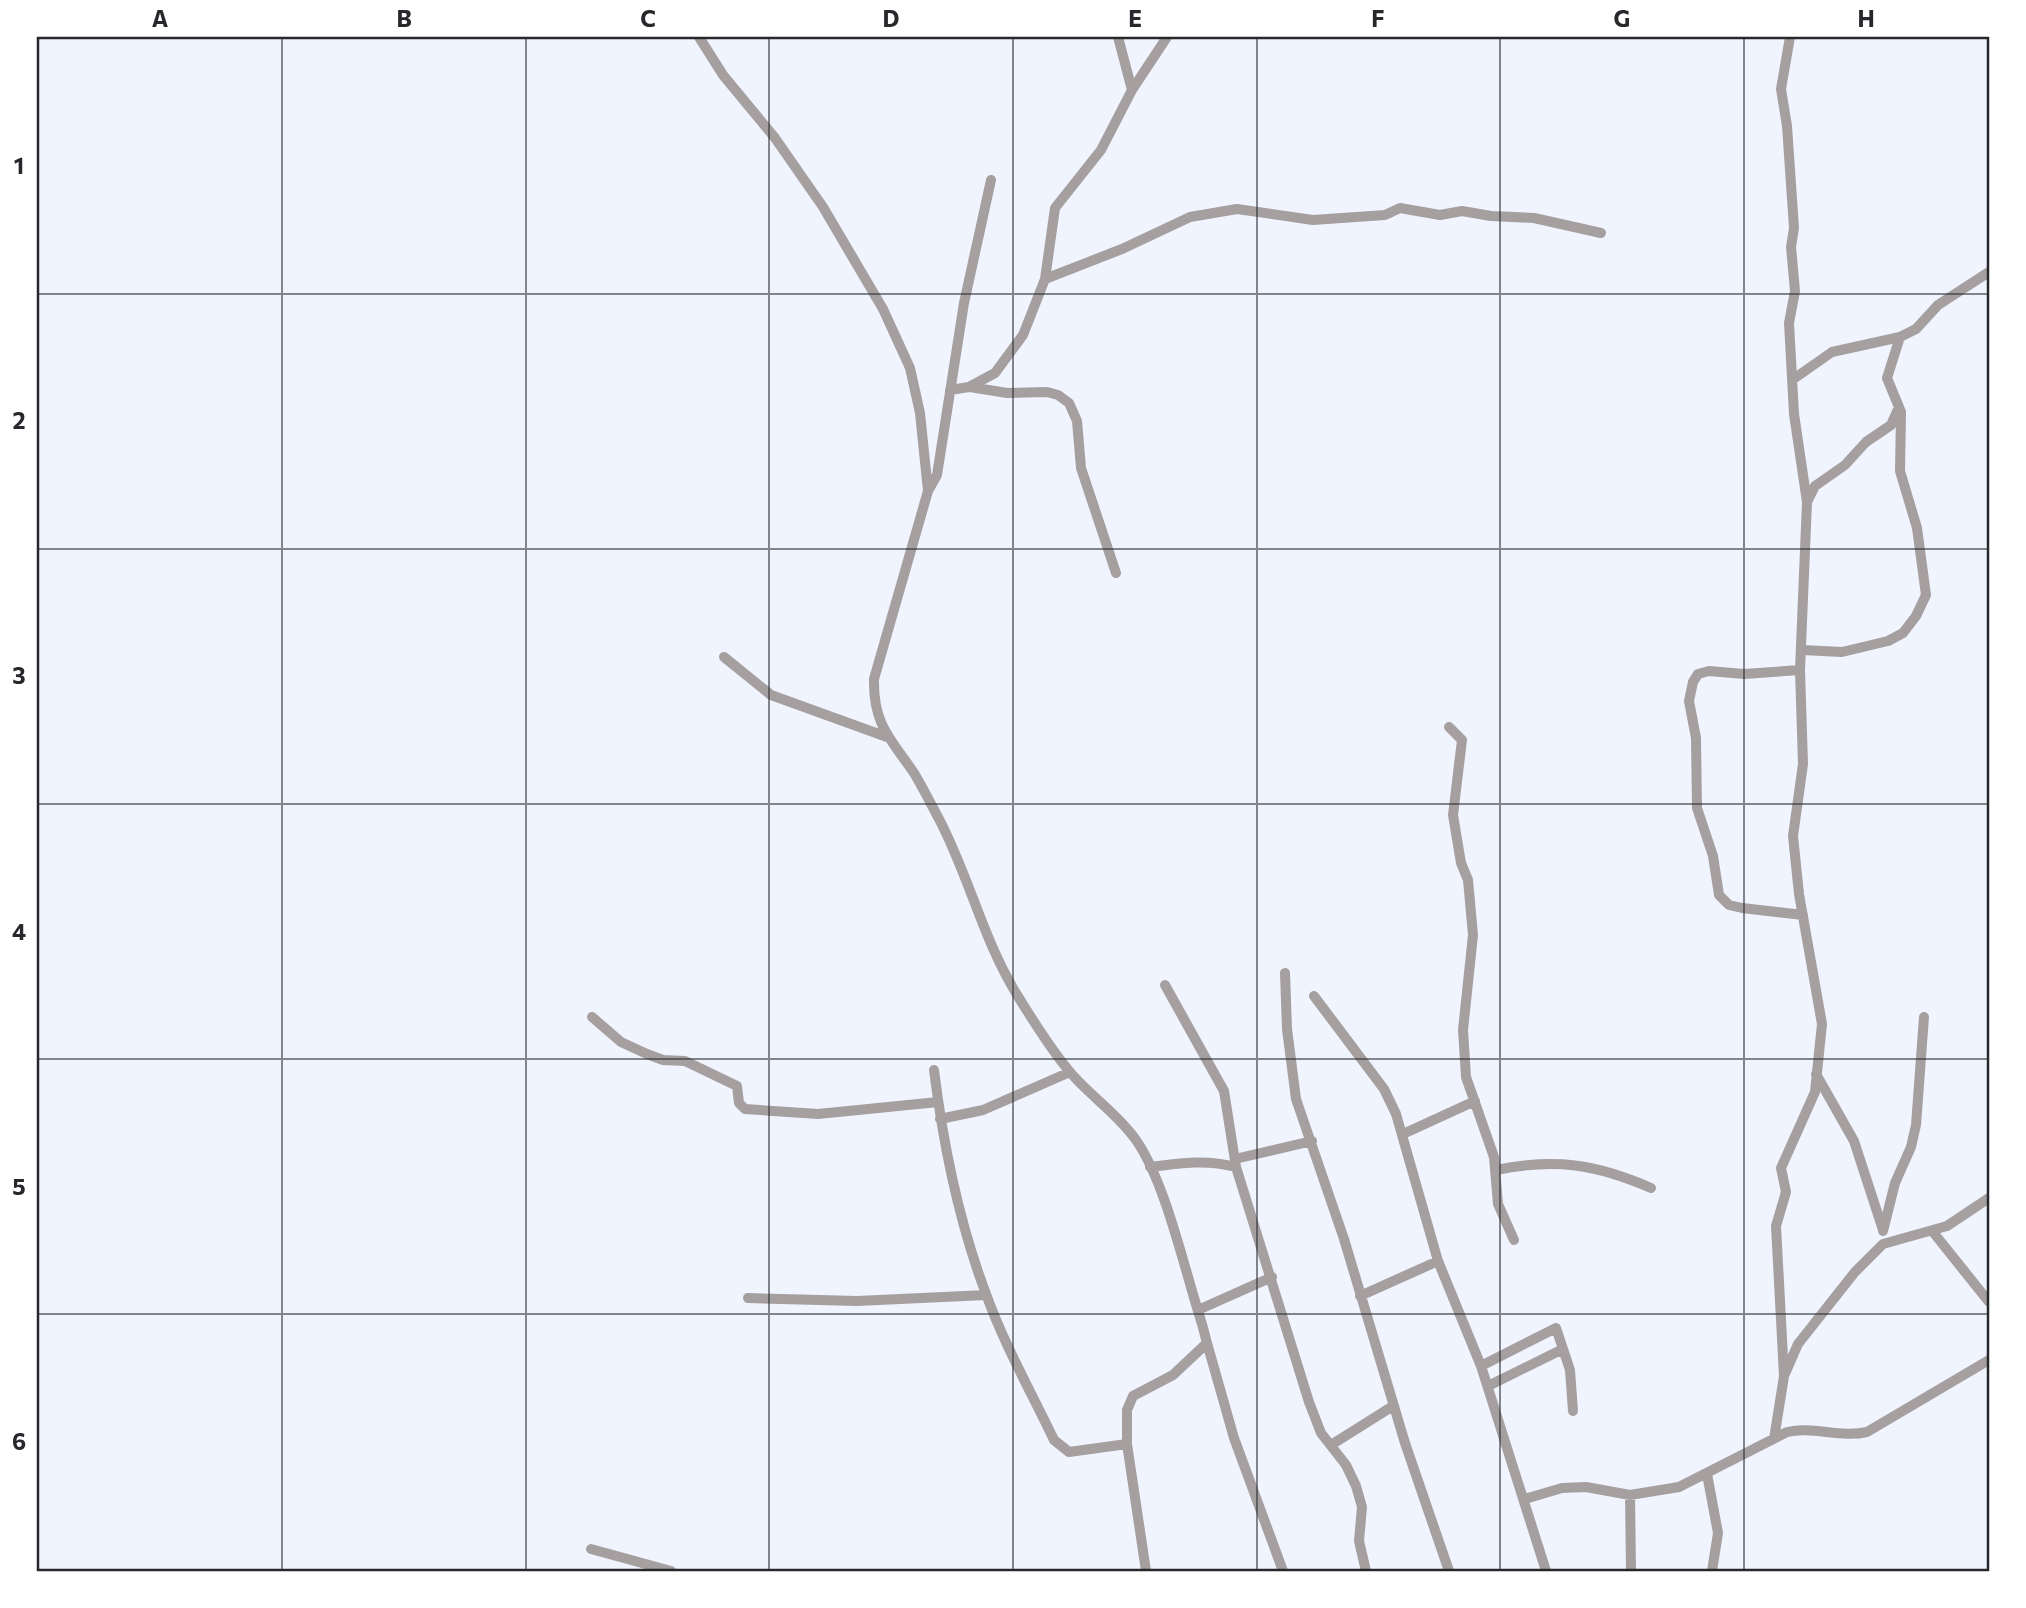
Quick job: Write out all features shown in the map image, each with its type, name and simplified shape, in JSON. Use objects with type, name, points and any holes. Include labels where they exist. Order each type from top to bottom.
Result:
[{"type":"street","points":[[698,37],[723,75],[775,138],[823,206],[883,309],[910,368],[919,412],[929,491]]},
{"type":"street","points":[[1118,37],[1132,89]]},
{"type":"street","points":[[950,390],[970,387],[988,379],[1009,359],[1023,335],[1045,279],[1055,208],[1101,150],[1132,89],[1167,37]]},
{"type":"street","points":[[1774,1439],[1784,1376],[1776,1226],[1786,1192],[1781,1168],[1815,1092],[1822,1024],[1803,915],[1793,836],[1803,764],[1800,670],[1807,502],[1792,380],[1789,313],[1795,291],[1791,247],[1794,228],[1786,146],[1787,127],[1781,89],[1790,37]]},
{"type":"street","points":[[990,180],[964,303],[939,465],[874,679],[874,701],[887,737],[914,774],[956,853],[990,948],[1019,998],[1070,1072],[1114,1114],[1137,1141],[1150,1167],[1198,1310],[1234,1438],[1283,1571]]},
{"type":"street","points":[[1045,279],[1122,249],[1190,217],[1237,209],[1313,220],[1385,215],[1400,208],[1440,215],[1462,211],[1491,216],[1534,218],[1601,233]]},
{"type":"street","points":[[1792,380],[1832,352],[1900,337],[1916,329],[1938,305],[1989,272]]},
{"type":"street","points":[[1802,650],[1842,652],[1888,641],[1903,633],[1922,606],[1926,581],[1914,517],[1900,471],[1899,406],[1887,378],[1900,337]]},
{"type":"street","points":[[970,387],[1007,393],[1047,392],[1069,403],[1077,421],[1081,468],[1116,573]]},
{"type":"street","points":[[1807,502],[1815,486],[1845,465],[1866,442],[1891,425],[1899,406]]},
{"type":"street","points":[[724,657],[771,695],[887,737]]},
{"type":"street","points":[[1800,670],[1744,674],[1709,671],[1698,674],[1693,681],[1689,701],[1696,738],[1697,808],[1713,856],[1719,895],[1729,905],[1803,915]]},
{"type":"street","points":[[1449,727],[1462,740],[1453,815],[1471,903],[1473,935],[1463,1030],[1466,1077],[1496,1170],[1494,1182],[1498,1204],[1514,1240]]},
{"type":"street","points":[[1285,973],[1287,1029],[1296,1099],[1312,1141],[1393,1406],[1450,1571]]},
{"type":"street","points":[[1165,985],[1224,1091],[1235,1163],[1309,1402],[1321,1433],[1346,1465],[1362,1507],[1359,1541],[1366,1571]]},
{"type":"street","points":[[1314,996],[1384,1089],[1403,1134],[1438,1261],[1488,1386],[1546,1571]]},
{"type":"street","points":[[592,1017],[629,1046],[663,1060],[685,1061],[737,1086],[739,1103],[745,1109],[818,1114],[938,1102]]},
{"type":"street","points":[[1883,1244],[1883,1231],[1895,1183],[1912,1147],[1916,1125],[1924,1017]]},
{"type":"street","points":[[934,1070],[940,1119],[986,1296],[1054,1440],[1062,1448],[1076,1452],[1127,1444]]},
{"type":"street","points":[[940,1119],[983,1110],[1070,1072]]},
{"type":"street","points":[[1816,1074],[1854,1141],[1883,1231]]},
{"type":"street","points":[[1403,1134],[1475,1101]]},
{"type":"street","points":[[1150,1167],[1194,1162],[1235,1163],[1312,1141]]},
{"type":"street","points":[[1496,1170],[1534,1163],[1569,1164],[1599,1168],[1651,1188]]},
{"type":"street","points":[[1784,1376],[1808,1329],[1883,1244],[1947,1226],[1989,1198]]},
{"type":"street","points":[[1933,1232],[1989,1302]]},
{"type":"street","points":[[1360,1296],[1438,1261]]},
{"type":"street","points":[[1198,1310],[1272,1277]]},
{"type":"street","points":[[748,1297],[857,1301],[986,1296]]},
{"type":"street","points":[[1481,1366],[1553,1328],[1558,1331],[1570,1370],[1573,1411]]},
{"type":"street","points":[[1146,1571],[1127,1444],[1127,1410],[1133,1396],[1173,1375],[1207,1343]]},
{"type":"street","points":[[1488,1386],[1563,1349]]},
{"type":"street","points":[[1525,1499],[1562,1488],[1586,1487],[1630,1495],[1679,1487],[1799,1429],[1849,1436],[1867,1432],[1989,1360]]},
{"type":"street","points":[[1331,1445],[1393,1406]]},
{"type":"street","points":[[1707,1474],[1718,1533],[1712,1571]]},
{"type":"street","points":[[1630,1495],[1631,1571]]},
{"type":"street","points":[[591,1549],[671,1571]]}]
